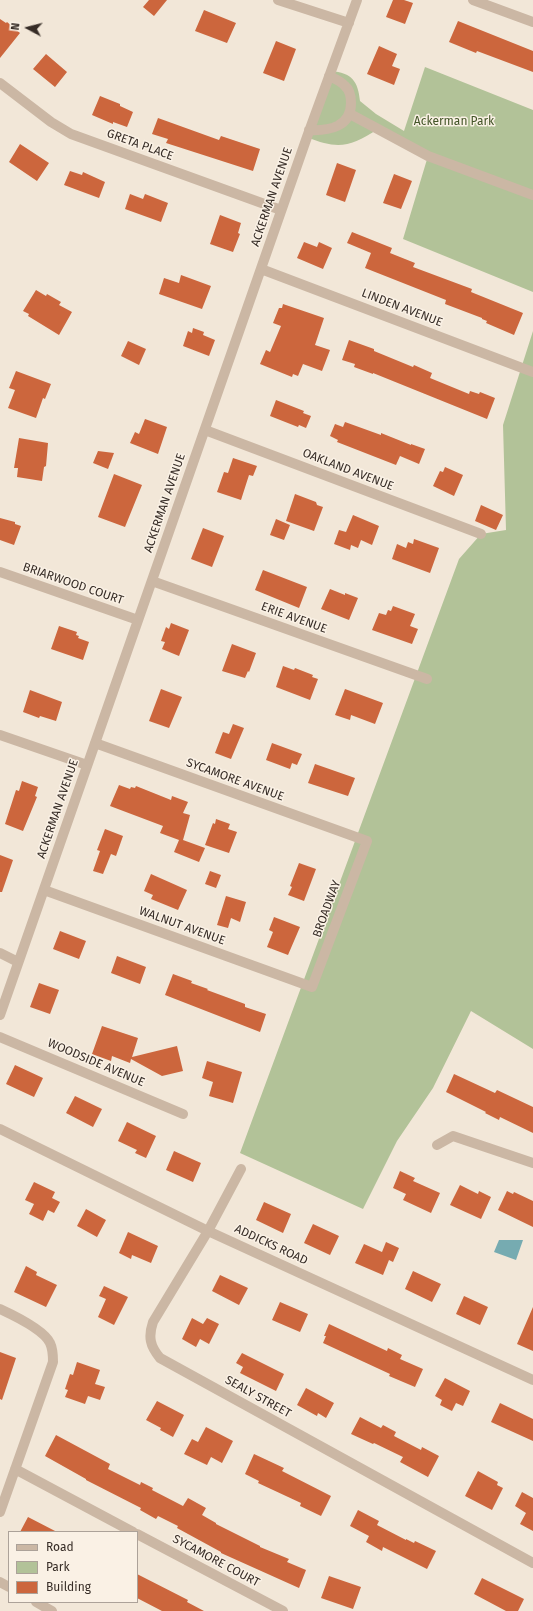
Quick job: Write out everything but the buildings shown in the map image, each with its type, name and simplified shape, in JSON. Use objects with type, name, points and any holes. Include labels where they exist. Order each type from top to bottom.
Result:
[{"type":"street","points":[[278,0],[348,23]]},
{"type":"street","name":"ACKERMAN AVENUE","points":[[0,1015],[281,210],[357,0]]},
{"type":"street","points":[[473,0],[533,22]]},
{"type":"street","points":[[310,130],[320,131],[340,126],[350,114],[351,98],[349,91],[341,82],[329,76]]},
{"type":"street","name":"GRETA PLACE","points":[[0,83],[51,122],[71,134],[281,210]]},
{"type":"street","points":[[350,114],[428,156],[533,195]]},
{"type":"street","name":"LINDEN AVENUE","points":[[261,269],[533,372]]},
{"type":"street","name":"OAKLAND AVENUE","points":[[205,430],[481,534]]},
{"type":"street","name":"BRIARWOOD COURT","points":[[0,572],[138,620]]},
{"type":"street","name":"ERIE AVENUE","points":[[152,581],[427,679]]},
{"type":"street","points":[[0,736],[87,766]]},
{"type":"street","name":"SYCAMORE AVENUE","points":[[95,743],[367,841]]},
{"type":"street","name":"BROADWAY","points":[[312,986],[367,841]]},
{"type":"street","name":"WALNUT AVENUE","points":[[44,890],[312,986]]},
{"type":"street","points":[[0,954],[18,962]]},
{"type":"street","name":"WOODSIDE AVENUE","points":[[0,1037],[183,1114]]},
{"type":"street","name":"ADDICKS ROAD","points":[[0,1129],[208,1231],[533,1380]]},
{"type":"street","points":[[437,1146],[453,1136],[533,1163]]},
{"type":"street","name":"SEALY STREET","points":[[241,1168],[208,1231],[153,1322],[150,1331],[150,1341],[153,1350],[160,1358],[533,1563]]},
{"type":"street","points":[[0,1309],[44,1334],[50,1342],[53,1352],[53,1362],[0,1512]]},
{"type":"street","points":[[15,1469],[131,1531]]},
{"type":"street","name":"SYCAMORE COURT","points":[[138,1535],[283,1611]]},
{"type":"street","points":[[38,1603],[52,1611]]},
{"type":"green space","name":"Ackerman Park","points":[[425,67],[533,110],[533,292],[403,239],[428,156],[378,129],[359,140],[344,145],[327,144],[307,137],[331,71],[344,74],[353,79],[358,88],[360,101],[376,114],[404,131]]},
{"type":"green space","points":[[533,331],[533,1049],[471,1011],[433,1088],[397,1141],[363,1209],[240,1153],[459,559],[481,534],[506,530],[503,425]]},
{"type":"water","points":[[499,1240],[523,1240],[516,1260],[494,1252]]}]
